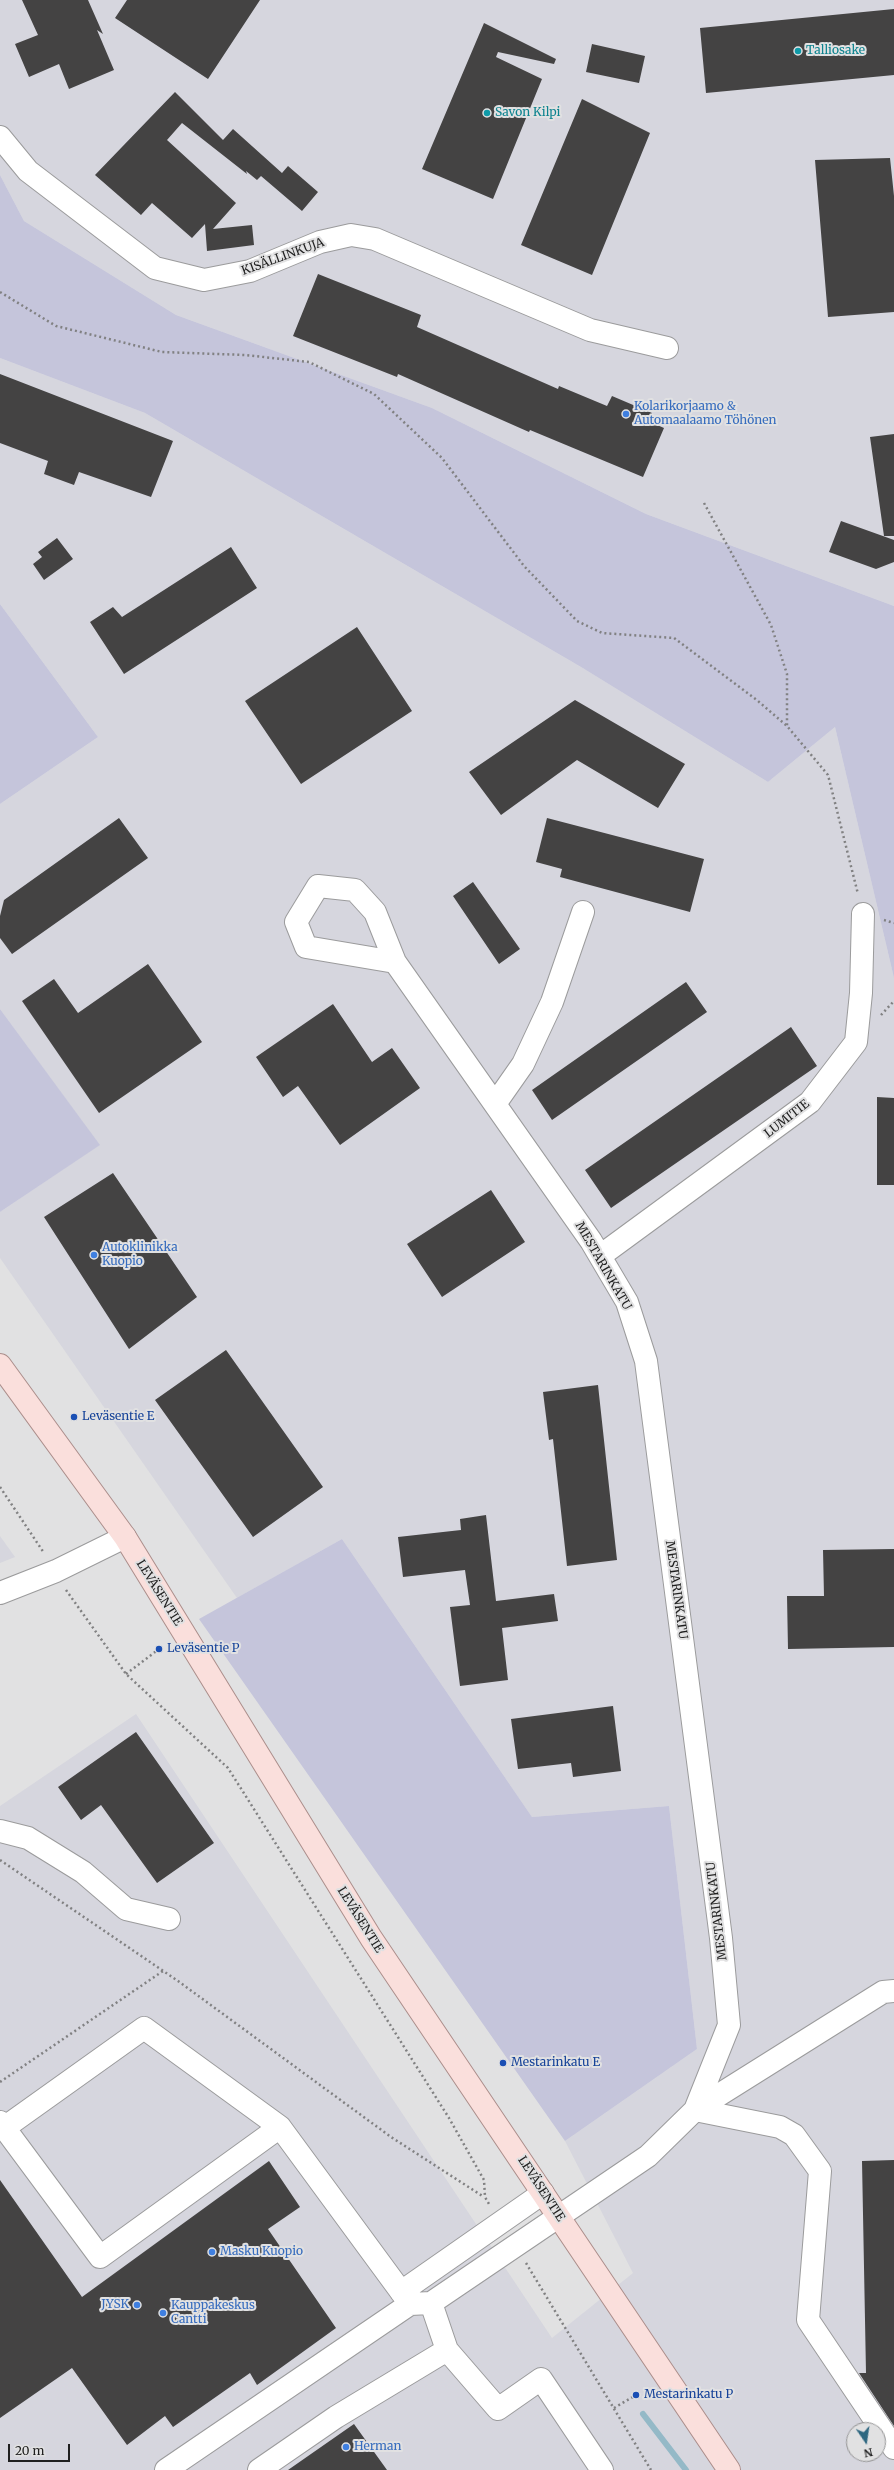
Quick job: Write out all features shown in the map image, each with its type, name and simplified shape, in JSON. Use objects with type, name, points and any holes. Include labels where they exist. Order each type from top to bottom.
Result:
[{"type":"main road","name":"LEVÄSENTIE","points":[[0,1365],[125,1537],[371,1938],[729,2470]]},
{"type":"street","name":"KISÄLLINKUJA","points":[[0,137],[28,171],[155,268],[204,280],[250,271],[320,242],[351,235],[375,239],[590,330],[667,348]]},
{"type":"street","name":"MESTARINKATU","points":[[395,962],[306,947],[296,922],[318,886],[355,890],[375,912],[395,962],[600,1256],[627,1302],[646,1361],[721,1938],[729,2025],[695,2110],[648,2156],[558,2215],[516,2245],[414,2300]]},
{"type":"street","points":[[495,1104],[523,1064],[552,1002],[583,912]]},
{"type":"street","name":"LUMITIE","points":[[600,1256],[810,1102],[856,1042],[861,993],[863,914]]},
{"type":"street","points":[[0,1593],[56,1571],[125,1537]]},
{"type":"street","points":[[0,1831],[28,1838],[83,1872],[126,1909],[170,1918]]},
{"type":"street","points":[[695,2110],[882,1992],[894,1991]]},
{"type":"street","points":[[280,2127],[100,2257],[2,2125],[144,2028],[280,2127],[414,2300],[447,2350],[498,2409],[541,2379],[602,2470]]},
{"type":"street","points":[[695,2110],[780,2127],[794,2134],[820,2171],[808,2320],[894,2448]]},
{"type":"street","points":[[166,2470],[414,2300],[501,2222],[543,2193]]},
{"type":"street","points":[[259,2470],[336,2417],[447,2350]]},
{"type":"path","points":[[0,292],[56,326],[162,352],[245,355],[309,362],[374,394],[442,458],[524,566],[576,621],[602,633],[674,638],[758,701],[788,726],[828,775],[863,914]]},
{"type":"path","points":[[704,503],[771,625],[787,674],[788,726]]},
{"type":"path","points":[[0,1487],[56,1571],[63,1585],[126,1674],[228,1768],[450,2118],[484,2180],[485,2197]]},
{"type":"path","points":[[126,1674],[159,1650]]},
{"type":"path","points":[[0,1860],[163,1971],[391,2137],[485,2197],[501,2222]]},
{"type":"path","points":[[0,2082],[163,1971]]},
{"type":"path","points":[[516,2245],[651,2470]]},
{"type":"path","points":[[614,2408],[636,2395]]},
{"type":"shaded area","points":[[0,0],[894,0],[894,606],[646,514],[432,408],[176,315],[24,221],[0,175]]},
{"type":"shaded area","points":[[0,175],[24,221],[176,315],[432,408],[646,514],[894,606],[894,978],[835,727],[768,782],[581,667],[145,413],[0,358]]},
{"type":"shaded area","points":[[0,358],[145,413],[581,667],[768,782],[835,727],[894,978],[894,2470],[0,2470],[0,1806],[136,1714],[552,2338],[633,2273],[565,2141],[697,2049],[669,1806],[532,1817],[342,1539],[237,1598],[0,1258],[0,1212],[99,1145],[0,1009],[0,804],[98,737],[0,604]]},
{"type":"shaded area","points":[[0,604],[98,737],[0,804]]},
{"type":"shaded area","points":[[0,1009],[100,1145],[0,1212]]},
{"type":"shaded area","points":[[0,1536],[15,1557],[0,1563]]},
{"type":"shaded area","points":[[342,1539],[532,1817],[669,1806],[697,2049],[565,2141],[199,1619]]},
{"type":"building","points":[[22,0],[88,0],[103,34],[97,30],[114,70],[69,89],[59,64],[29,77],[15,44],[38,35]]},
{"type":"building","points":[[127,0],[260,0],[208,79],[115,18]]},
{"type":"building","name":"Talliosake","points":[[894,9],[894,75],[706,93],[700,28]]},
{"type":"building","name":"Savon Kilpi","points":[[484,23],[556,59],[554,64],[498,52],[496,57],[542,79],[493,199],[422,169]]},
{"type":"building","points":[[592,44],[645,56],[639,83],[586,72]]},
{"type":"building","points":[[175,92],[223,140],[233,129],[282,173],[288,166],[318,192],[302,211],[261,176],[257,180],[246,171],[247,174],[182,123],[167,140],[236,203],[213,229],[252,225],[254,245],[207,251],[205,224],[192,238],[152,203],[141,215],[95,175]]},
{"type":"building","points":[[582,99],[650,133],[592,275],[521,245]]},
{"type":"building","points":[[890,158],[894,196],[894,312],[828,317],[815,160]]},
{"type":"building","points":[[318,274],[421,315],[417,327],[558,389],[559,386],[607,406],[612,396],[652,413],[648,421],[664,428],[643,477],[530,430],[529,432],[398,374],[397,377],[293,336]]},
{"type":"building","points":[[0,374],[173,441],[151,497],[79,472],[74,485],[44,474],[48,461],[0,443]]},
{"type":"building","points":[[894,434],[894,536],[884,536],[870,437]]},
{"type":"building","points":[[841,521],[894,540],[894,562],[876,569],[829,552]]},
{"type":"building","points":[[57,538],[73,559],[44,580],[33,564],[42,557],[38,552]]},
{"type":"building","points":[[231,547],[257,588],[124,674],[90,622],[113,607],[122,617]]},
{"type":"building","points":[[357,627],[412,711],[301,784],[245,701]]},
{"type":"building","points":[[575,700],[685,764],[658,808],[577,760],[501,815],[469,772]]},
{"type":"building","points":[[119,818],[148,858],[12,954],[0,938],[0,916],[4,900]]},
{"type":"building","points":[[547,818],[704,859],[690,912],[560,877],[562,869],[536,862]]},
{"type":"building","points":[[473,882],[520,949],[499,964],[453,896]]},
{"type":"building","points":[[148,964],[202,1042],[99,1113],[22,1001],[54,979],[78,1013]]},
{"type":"building","points":[[686,982],[707,1012],[552,1120],[532,1090]]},
{"type":"building","points":[[333,1004],[372,1062],[392,1048],[420,1088],[340,1145],[298,1086],[283,1097],[256,1057]]},
{"type":"building","points":[[791,1027],[817,1066],[611,1208],[585,1170]]},
{"type":"building","points":[[877,1097],[894,1098],[894,1185],[877,1185]]},
{"type":"building","points":[[113,1173],[197,1297],[129,1349],[44,1217]]},
{"type":"building","points":[[491,1190],[525,1242],[442,1297],[407,1244]]},
{"type":"building","points":[[226,1350],[323,1487],[253,1537],[155,1400]]},
{"type":"building","points":[[598,1385],[617,1560],[567,1566],[553,1439],[549,1440],[543,1392]]},
{"type":"building","points":[[486,1515],[496,1601],[554,1594],[558,1621],[502,1628],[508,1680],[460,1686],[450,1607],[470,1605],[465,1570],[403,1577],[398,1537],[461,1530],[460,1519]]},
{"type":"building","points":[[894,1549],[894,1647],[788,1649],[787,1596],[824,1596],[823,1550]]},
{"type":"building","points":[[613,1706],[621,1771],[573,1777],[571,1763],[518,1769],[511,1719]]},
{"type":"building","points":[[136,1732],[214,1843],[157,1883],[101,1805],[81,1820],[58,1787]]},
{"type":"building","points":[[894,2160],[894,2426],[859,2373],[866,2373],[862,2161]]},
{"type":"building","name":"Kauppakeskus Cantti","points":[[269,2161],[300,2207],[268,2229],[336,2328],[257,2385],[250,2373],[173,2427],[165,2416],[127,2445],[72,2368],[0,2418],[0,2180],[82,2297]]},
{"type":"building","name":"Herman","points":[[354,2424],[387,2470],[288,2470]]},
{"type":"waterway","points":[[643,2414],[686,2470]]},
{"type":"place","name":"Talliosake","points":[[798,51]]},
{"type":"place","name":"Savon Kilpi","points":[[487,113]]},
{"type":"place","name":"Kolarikorjaamo & Automaalaamo Töhönen","points":[[626,414]]},
{"type":"place","name":"Autoklinikka Kuopio","points":[[94,1255]]},
{"type":"place","name":"Leväsentie E","points":[[74,1417]]},
{"type":"place","name":"Leväsentie P","points":[[159,1649]]},
{"type":"place","name":"Mestarinkatu E","points":[[503,2063]]},
{"type":"place","name":"Masku Kuopio","points":[[212,2252]]},
{"type":"place","name":"JYSK","points":[[137,2305]]},
{"type":"place","name":"Kauppakeskus Cantti","points":[[163,2313]]},
{"type":"place","name":"Mestarinkatu P","points":[[636,2395]]},
{"type":"place","name":"Herman","points":[[346,2447]]}]
